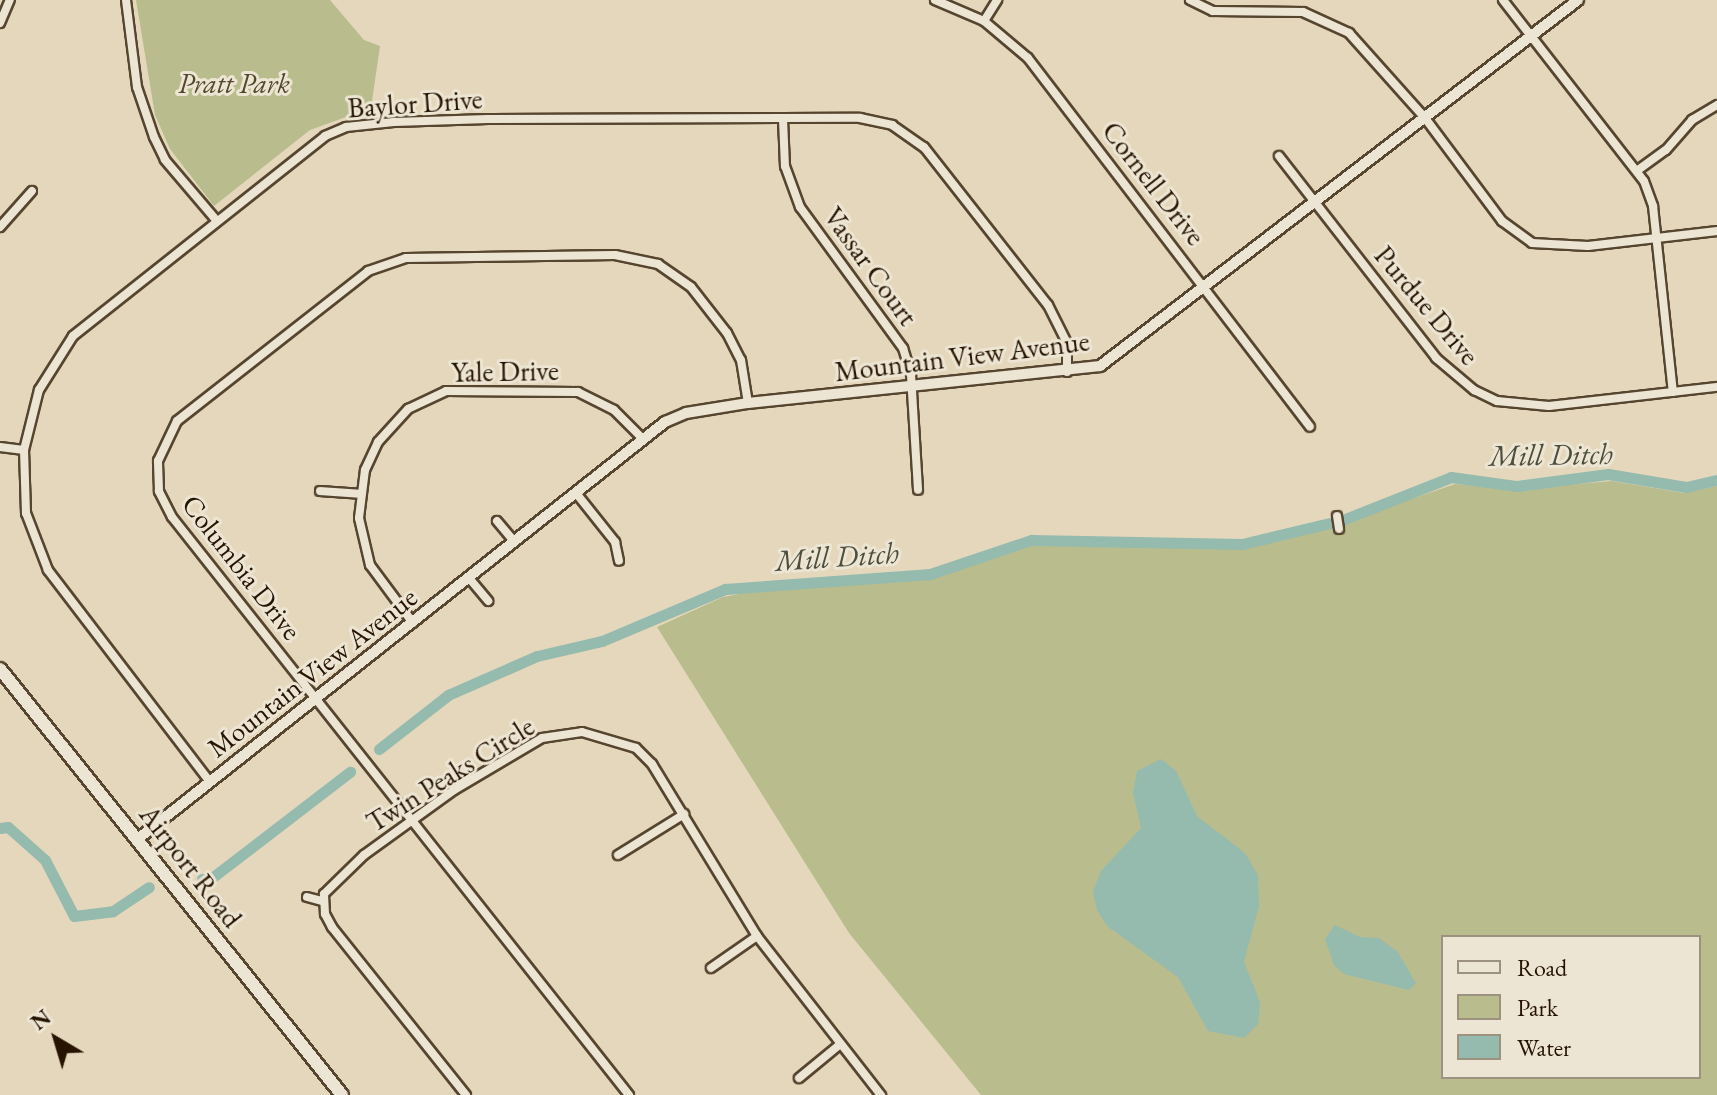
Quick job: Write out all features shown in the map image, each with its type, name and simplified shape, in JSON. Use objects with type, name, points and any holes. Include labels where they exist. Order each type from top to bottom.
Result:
[{"type":"main road","name":"Airport Road","points":[[0,669],[139,838],[342,1095]]},
{"type":"street","points":[[0,23],[10,0]]},
{"type":"street","points":[[126,0],[137,87],[154,137],[165,160],[216,220]]},
{"type":"street","name":"Cornell Drive","points":[[935,0],[984,21],[1028,58],[1208,287],[1310,427]]},
{"type":"street","points":[[984,21],[997,0]]},
{"type":"street","points":[[1190,0],[1213,11],[1303,12],[1327,20],[1368,49],[1425,118],[1502,221],[1532,243],[1588,246],[1717,231]]},
{"type":"street","points":[[1503,0],[1638,170],[1653,206],[1673,392]]},
{"type":"street","name":"Mountain View Avenue","points":[[139,838],[643,439],[686,413],[748,403],[1067,373],[1109,362],[1578,0]]},
{"type":"street","points":[[1638,170],[1666,150],[1692,120],[1717,105]]},
{"type":"street","name":"Baylor Drive","points":[[210,782],[48,570],[26,513],[24,450],[39,390],[73,336],[305,148],[346,127],[488,119],[871,119],[918,141],[1048,305],[1067,343],[1067,373]]},
{"type":"street","name":"Vassar Court","points":[[783,119],[791,187],[894,329],[911,388],[918,490]]},
{"type":"street","name":"Purdue Drive","points":[[1279,156],[1436,358],[1474,390],[1497,401],[1549,406],[1717,387]]},
{"type":"street","points":[[0,227],[32,191]]},
{"type":"street","name":"Columbia Drive","points":[[629,1095],[172,517],[159,491],[158,461],[177,421],[368,271],[406,258],[642,259],[680,277],[727,333],[741,360],[748,403]]},
{"type":"street","name":"Yale Drive","points":[[413,623],[370,565],[359,494],[378,442],[391,424],[408,409],[446,391],[578,392],[614,410],[643,439]]},
{"type":"street","points":[[0,447],[24,450]]},
{"type":"street","points":[[320,491],[359,494]]},
{"type":"street","points":[[576,493],[615,542],[619,561]]},
{"type":"street","points":[[1337,516],[1339,529]]},
{"type":"street","points":[[497,521],[514,541]]},
{"type":"street","points":[[469,578],[488,601]]},
{"type":"street","name":"Twin Peaks Circle","points":[[322,901],[332,881],[411,819],[542,738],[582,732],[636,748],[684,814],[757,936],[838,1046],[881,1095]]},
{"type":"street","points":[[618,855],[684,814]]},
{"type":"street","points":[[307,897],[322,901],[332,927],[466,1095]]},
{"type":"street","points":[[711,968],[757,936]]},
{"type":"street","points":[[799,1078],[838,1046]]},
{"type":"green space","name":"Pratt Park","points":[[136,0],[330,0],[364,40],[380,46],[371,108],[310,130],[214,206],[170,149],[155,115]]},
{"type":"green space","points":[[1612,481],[1684,493],[1717,486],[1717,1095],[981,1095],[849,933],[657,627],[723,597],[770,588],[929,579],[1032,544],[1238,548],[1324,529],[1455,484],[1521,489]]},
{"type":"water","points":[[1161,759],[1176,771],[1197,816],[1245,853],[1258,875],[1259,906],[1244,962],[1260,1002],[1258,1024],[1244,1038],[1208,1031],[1178,977],[1107,926],[1097,910],[1093,892],[1101,871],[1141,828],[1133,793],[1137,771]]},
{"type":"water","points":[[1335,925],[1360,937],[1379,938],[1397,951],[1416,983],[1409,990],[1344,974],[1334,965],[1325,939]]},
{"type":"waterway","name":"Mill Ditch","points":[[1345,519],[1451,477],[1517,486],[1608,474],[1686,487],[1717,480]]},
{"type":"waterway","name":"Mill Ditch","points":[[379,749],[448,695],[537,656],[602,641],[725,589],[930,574],[1031,540],[1242,544],[1330,523]]},
{"type":"waterway","name":"Mill Ditch","points":[[202,879],[209,880],[350,772]]},
{"type":"waterway","name":"Mill Ditch","points":[[0,828],[8,827],[45,860],[74,916],[113,911],[149,887]]}]
